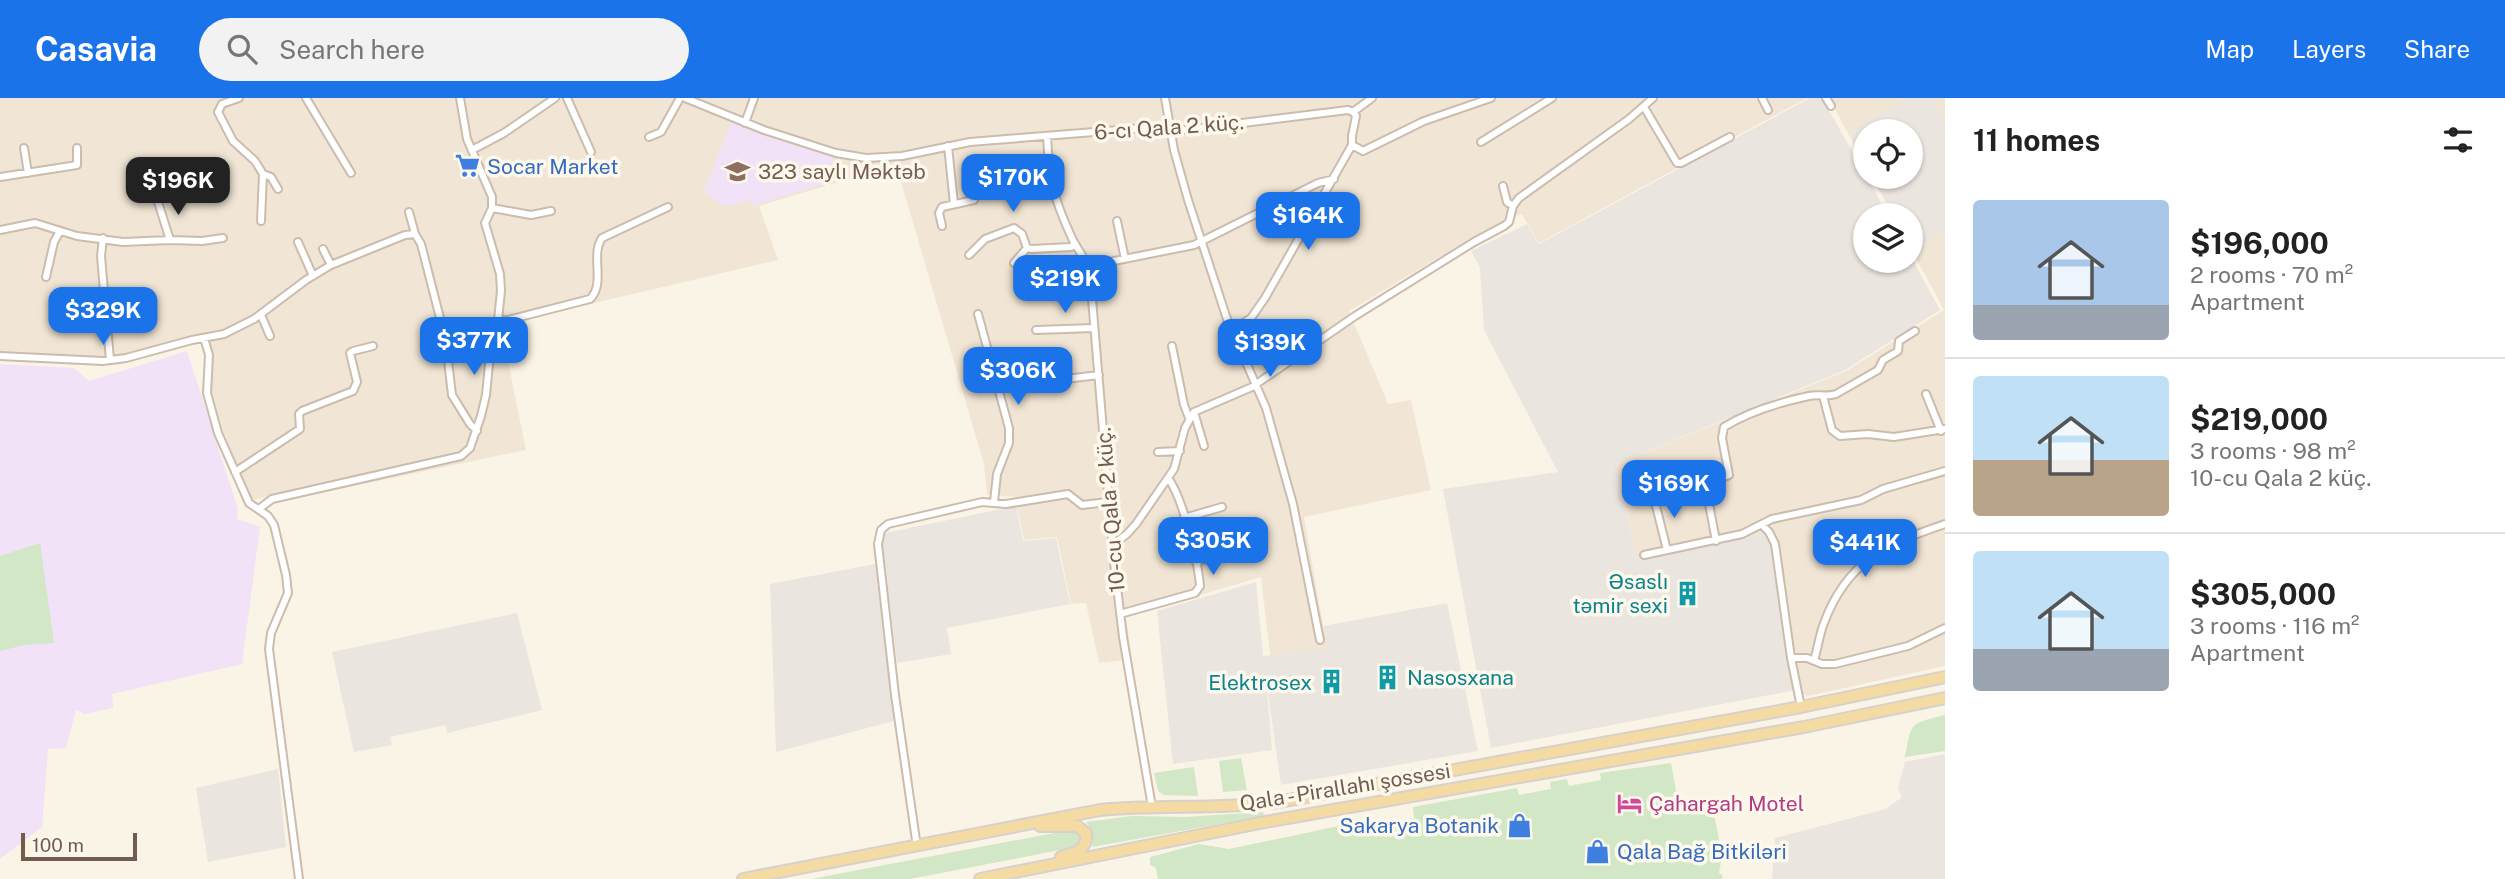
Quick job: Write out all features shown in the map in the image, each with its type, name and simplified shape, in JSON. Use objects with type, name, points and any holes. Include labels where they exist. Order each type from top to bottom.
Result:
[{"type":"main road","name":"Qala - Pirallahı şossesi","points":[[743,879],[1100,810],[1230,807],[1278,802],[1801,707],[1945,677]]},
{"type":"main road","name":"Qala - Pirallahı şossesi","points":[[980,879],[1265,822],[1804,727],[1945,698]]},
{"type":"main road","points":[[1000,828],[1077,826],[1086,833],[1087,839],[1081,849],[1073,853],[1004,874]]},
{"type":"main road","points":[[768,879],[804,868]]},
{"type":"street","points":[[239,98],[222,104],[218,112],[233,141],[255,160],[263,174],[261,221]]},
{"type":"street","points":[[306,98],[351,173]]},
{"type":"street","points":[[259,509],[272,499],[461,456],[470,448],[486,395],[492,333],[498,320],[501,278],[485,223],[493,202],[490,187],[465,133],[460,98]]},
{"type":"street","points":[[472,150],[504,133],[555,98]]},
{"type":"street","points":[[567,98],[591,152]]},
{"type":"street","points":[[649,137],[661,132],[683,98]]},
{"type":"street","name":"6-cı Qala 2 küç.","points":[[683,98],[745,123],[854,157],[886,158],[948,146],[1046,136],[1149,127],[1186,130],[1339,110],[1353,112]]},
{"type":"street","points":[[745,123],[754,98]]},
{"type":"street","points":[[1165,98],[1174,150],[1201,242],[1232,331],[1266,408],[1293,504],[1320,640]]},
{"type":"street","points":[[1232,331],[1251,318],[1258,309],[1352,145],[1356,116],[1353,112],[1372,98]]},
{"type":"street","points":[[1352,145],[1360,150],[1367,150],[1424,121],[1490,98]]},
{"type":"street","points":[[1481,142],[1552,98]]},
{"type":"street","points":[[1112,545],[1136,524],[1168,478],[1177,462],[1192,415],[1257,383],[1365,309],[1504,226],[1509,222],[1513,206],[1519,198],[1653,98]]},
{"type":"street","points":[[1762,98],[1768,110]]},
{"type":"street","points":[[1826,98],[1831,107]]},
{"type":"street","points":[[1644,107],[1677,163],[1730,137]]},
{"type":"street","name":"10-cu Qala 2 küç.","points":[[1046,136],[1052,189],[1075,244],[1088,265],[1120,614],[1152,807]]},
{"type":"street","points":[[948,146],[954,204]]},
{"type":"street","points":[[24,148],[28,173]]},
{"type":"street","points":[[0,177],[77,165],[77,148]]},
{"type":"street","points":[[263,174],[271,177],[278,189]]},
{"type":"street","points":[[1088,265],[1185,248],[1318,183],[1334,179]]},
{"type":"street","points":[[1503,186],[1507,202],[1513,206]]},
{"type":"street","points":[[942,226],[942,207],[974,200]]},
{"type":"street","points":[[158,202],[170,240]]},
{"type":"street","points":[[498,320],[508,320],[590,299],[596,291],[597,245],[602,237],[668,207]]},
{"type":"street","points":[[492,208],[531,215],[551,211]]},
{"type":"street","points":[[410,212],[439,314],[452,395],[477,431]]},
{"type":"street","points":[[1117,221],[1125,259]]},
{"type":"street","points":[[0,230],[35,223],[76,236],[133,243],[223,239]]},
{"type":"street","points":[[969,255],[978,244],[1009,228],[1022,234],[1027,248]]},
{"type":"street","points":[[46,277],[54,242],[60,232]]},
{"type":"street","points":[[0,356],[71,361],[110,360],[236,330],[331,265],[352,254],[415,234]]},
{"type":"street","points":[[103,238],[101,256],[110,360]]},
{"type":"street","points":[[298,242],[313,276]]},
{"type":"street","points":[[1014,263],[1027,248],[1075,244]]},
{"type":"street","points":[[323,249],[331,265]]},
{"type":"street","points":[[978,314],[1009,428],[1009,443],[997,474],[994,502]]},
{"type":"street","points":[[261,315],[270,336]]},
{"type":"street","points":[[1036,330],[1094,328]]},
{"type":"street","points":[[1716,541],[1706,488],[1710,482],[1729,475],[1722,438],[1724,428],[1778,404],[1811,395],[1836,394],[1878,370],[1883,360],[1898,351],[1899,341],[1915,331]]},
{"type":"street","points":[[204,338],[209,355],[206,386],[218,433],[249,503],[268,516],[274,525],[288,585],[286,602],[271,633],[269,649],[299,879]]},
{"type":"street","points":[[234,472],[300,429],[299,414],[302,411],[353,391],[357,382],[350,353],[373,345]]},
{"type":"street","points":[[1172,346],[1184,405],[1192,415],[1204,446]]},
{"type":"street","points":[[1065,379],[1098,375]]},
{"type":"street","points":[[1823,396],[1832,430],[1840,436],[1868,434],[1894,437],[1943,430],[1926,394]]},
{"type":"street","points":[[1158,452],[1180,451]]},
{"type":"street","points":[[1644,555],[1742,534],[1783,516],[1861,500],[1883,489],[1945,471]]},
{"type":"street","points":[[1120,614],[1198,591],[1200,586],[1177,492],[1168,478]]},
{"type":"street","points":[[917,847],[894,683],[879,535],[881,530],[888,524],[976,503],[1006,504],[1068,494],[1075,497],[1078,504],[1108,502]]},
{"type":"street","points":[[1654,498],[1667,550]]},
{"type":"street","points":[[1184,518],[1222,507]]},
{"type":"street","points":[[1814,660],[1825,619],[1843,584],[1852,573],[1883,549],[1945,524]]},
{"type":"street","points":[[1762,525],[1775,544],[1791,658],[1801,707]]},
{"type":"street","points":[[1196,562],[1252,545]]},
{"type":"street","points":[[1791,658],[1835,664],[1895,650],[1923,640],[1945,628]]},
{"type":"shaded area","points":[[0,98],[1807,98],[1539,243],[1522,214],[1505,220],[1349,311],[1388,404],[1411,400],[1431,490],[1304,517],[1327,648],[1271,663],[1261,577],[1126,617],[1132,659],[1099,663],[1086,603],[1071,604],[1057,537],[1024,540],[1015,497],[987,495],[984,464],[896,165],[759,206],[778,260],[518,321],[520,331],[503,337],[526,450],[273,503],[271,496],[253,500],[236,464],[212,395],[209,346],[198,336],[121,358],[102,360],[0,355]]},
{"type":"shaded area","points":[[1810,98],[1822,98],[1853,153],[1853,189],[1873,189],[1881,203],[1853,203],[1853,273],[1920,273],[1940,310],[1845,370],[1616,464],[1636,560],[1764,533],[1769,540],[1791,691],[1491,748],[1443,489],[1558,472],[1484,330],[1480,268],[1471,251],[1527,224],[1539,244]]},
{"type":"shaded area","points":[[1829,98],[1945,98],[1945,666],[1808,696],[1791,691],[1770,574],[1636,560],[1616,464],[1846,371],[1944,310],[1923,271],[1923,203],[1886,203],[1879,189],[1923,189],[1923,119],[1853,119],[1853,143]]},
{"type":"shaded area","points":[[1908,98],[1931,98],[1945,123],[1945,229],[1923,243],[1923,203],[1888,203],[1880,189],[1923,189],[1923,119],[1873,119]]},
{"type":"shaded area","points":[[731,123],[834,158],[830,182],[752,206],[750,200],[724,207],[704,191]]},
{"type":"shaded area","points":[[187,351],[238,509],[237,519],[260,527],[242,664],[112,694],[113,708],[85,714],[76,710],[66,748],[48,749],[42,827],[0,859],[0,364],[74,368],[89,381]]},
{"type":"shaded area","points":[[1016,506],[1023,541],[1056,538],[1070,604],[947,628],[951,654],[897,663],[882,538],[885,533]]},
{"type":"shaded area","points":[[875,564],[894,721],[776,752],[770,584]]},
{"type":"shaded area","points":[[1256,582],[1263,656],[1327,648],[1323,626],[1447,603],[1478,751],[1281,785],[1266,679],[1272,750],[1173,764],[1157,611]]},
{"type":"shaded area","points":[[517,613],[542,710],[447,733],[446,725],[390,737],[392,745],[354,752],[332,652]]},
{"type":"shaded area","points":[[1945,754],[1945,879],[1772,879],[1775,838],[1886,809],[1902,797],[1898,788],[1905,762]]},
{"type":"shaded area","points":[[278,769],[286,847],[208,862],[196,788]]},
{"type":"green space","points":[[40,543],[54,643],[24,645],[0,651],[0,556]]},
{"type":"green space","points":[[1945,715],[1945,751],[1905,757],[1914,726]]},
{"type":"green space","points":[[1241,758],[1247,790],[1223,792],[1219,761]]},
{"type":"green space","points":[[1671,763],[1678,802],[1711,797],[1722,856],[1719,873],[1723,876],[1721,879],[1158,879],[1156,868],[1150,865],[1150,857],[1199,844],[1229,849],[1339,826],[1352,829],[1414,818],[1413,807],[1517,788],[1519,795],[1551,789],[1550,782],[1567,779],[1569,786],[1601,780],[1600,773]]},
{"type":"green space","points":[[1194,767],[1198,796],[1164,795],[1158,791],[1154,773]]},
{"type":"green space","points":[[1263,812],[1264,816],[1092,847],[1093,833],[1086,822],[1132,816],[1185,817]]},
{"type":"green space","points":[[1070,830],[1079,833],[1081,839],[1077,846],[1071,848],[910,879],[811,879]]},
{"type":"place","name":"Socar Market","points":[[467,166]]},
{"type":"place","name":"323 saylı Məktəb","points":[[738,171]]},
{"type":"place","name":"Əsaslı təmir sexi","points":[[1688,593]]},
{"type":"place","name":"Nasosxana","points":[[1387,677]]},
{"type":"place","name":"Elektrosex","points":[[1332,682]]},
{"type":"place","name":"Çahargah Motel","points":[[1629,803]]},
{"type":"place","name":"Sakarya Botanik","points":[[1519,825]]},
{"type":"place","name":"Qala Bağ Bitkiləri","points":[[1597,851]]}]
